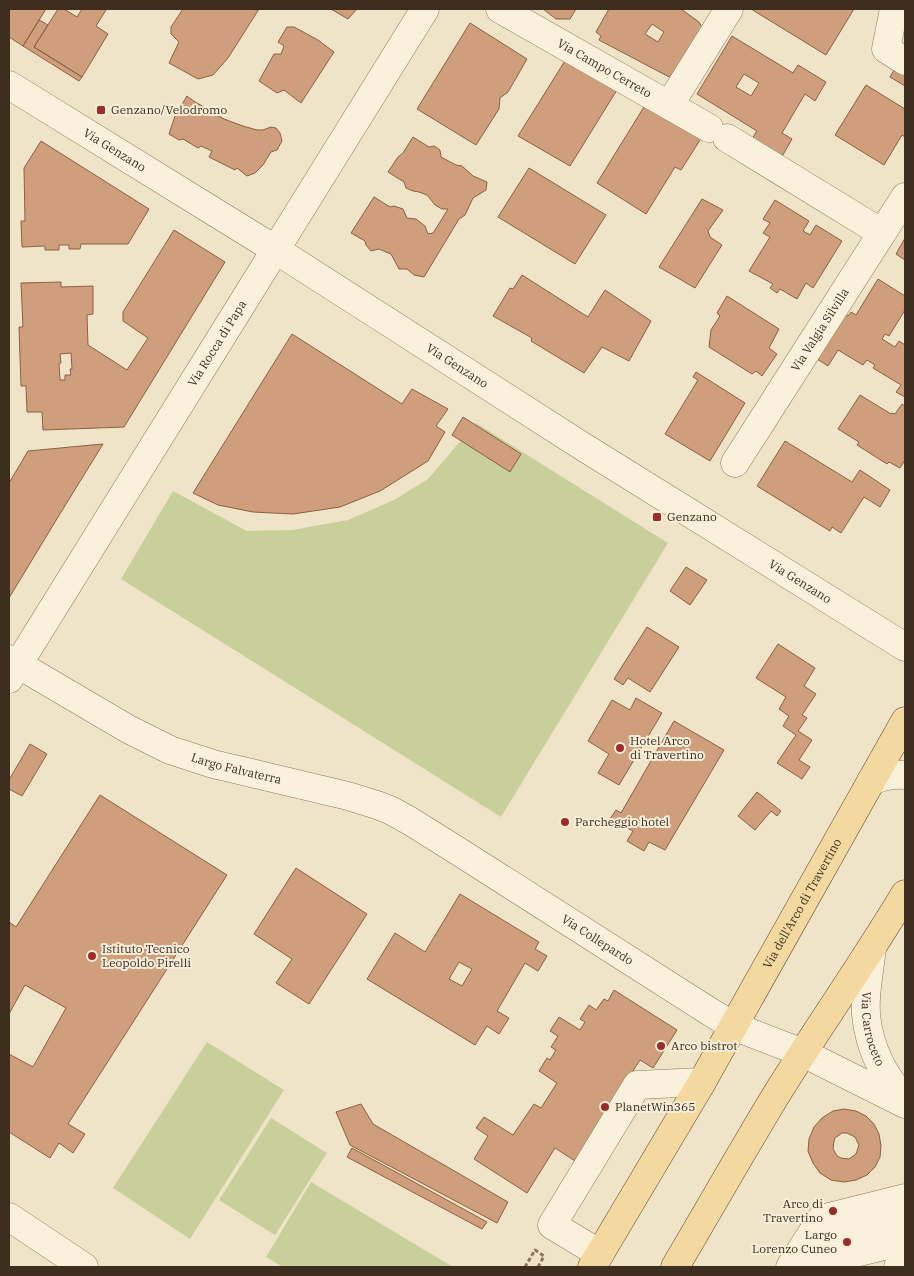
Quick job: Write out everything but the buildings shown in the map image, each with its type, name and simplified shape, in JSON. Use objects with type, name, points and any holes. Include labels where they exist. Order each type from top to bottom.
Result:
[{"type":"main road","name":"Via dell'Arco di Travertino","points":[[596,1261],[702,1082],[905,721]]},
{"type":"main road","points":[[675,1267],[774,1099],[905,894]]},
{"type":"street","name":"Via Rocca di Papa","points":[[12,667],[276,250],[425,9]]},
{"type":"street","name":"Via Campo Cerreto","points":[[500,9],[718,133],[882,233]]},
{"type":"street","points":[[675,96],[729,9]]},
{"type":"street","points":[[894,9],[886,49],[905,61]]},
{"type":"street","name":"Via Genzano","points":[[9,85],[276,250],[582,446],[905,647]]},
{"type":"street","name":"Via Valgia Silvilla","points":[[734,463],[905,197]]},
{"type":"street","name":"Largo Falvaterra","points":[[12,667],[170,750],[213,764],[348,796],[377,805],[402,816],[461,853]]},
{"type":"street","points":[[871,781],[895,774],[905,775]]},
{"type":"street","name":"Via Collepardo","points":[[461,853],[733,1026]]},
{"type":"street","name":"Via Carroceto","points":[[872,948],[866,999],[868,1032],[886,1076],[905,1103]]},
{"type":"street","points":[[733,1026],[803,1053]]},
{"type":"street","name":"Via Carroceto","points":[[803,1053],[905,1103]]},
{"type":"street","points":[[596,1261],[552,1226],[638,1085],[702,1082]]},
{"type":"street","points":[[790,1267],[801,1255],[821,1219],[905,1198]]},
{"type":"street","points":[[9,1217],[84,1267]]},
{"type":"street","points":[[801,1255],[905,1220]]},
{"type":"street","points":[[801,1255],[905,1241]]},
{"type":"street","points":[[898,1267],[905,1266]]},
{"type":"path","points":[[525,1267],[534,1250],[544,1256],[538,1267]]},
{"type":"green space","points":[[476,423],[668,543],[501,817],[121,579],[173,491],[247,531],[292,530],[348,520],[394,500],[428,479]]},
{"type":"green space","points":[[207,1042],[284,1090],[190,1239],[113,1188]]},
{"type":"green space","points":[[271,1118],[327,1153],[275,1235],[219,1200]]},
{"type":"green space","points":[[311,1182],[453,1267],[283,1267],[266,1257]]},
{"type":"place","name":"Genzano/Velodromo","points":[[101,110]]},
{"type":"place","name":"Genzano","points":[[657,517]]},
{"type":"place","name":"Hotel Arco di Travertino","points":[[620,748]]},
{"type":"place","name":"Parcheggio hotel","points":[[565,822]]},
{"type":"place","name":"Istituto Tecnico Leopoldo Pirelli","points":[[92,956]]},
{"type":"place","name":"Arco bistrot","points":[[661,1046]]},
{"type":"place","name":"PlanetWin365","points":[[605,1107]]},
{"type":"place","name":"Arco di Travertino","points":[[833,1211]]},
{"type":"place","name":"Largo Lorenzo Cuneo","points":[[847,1242]]}]
